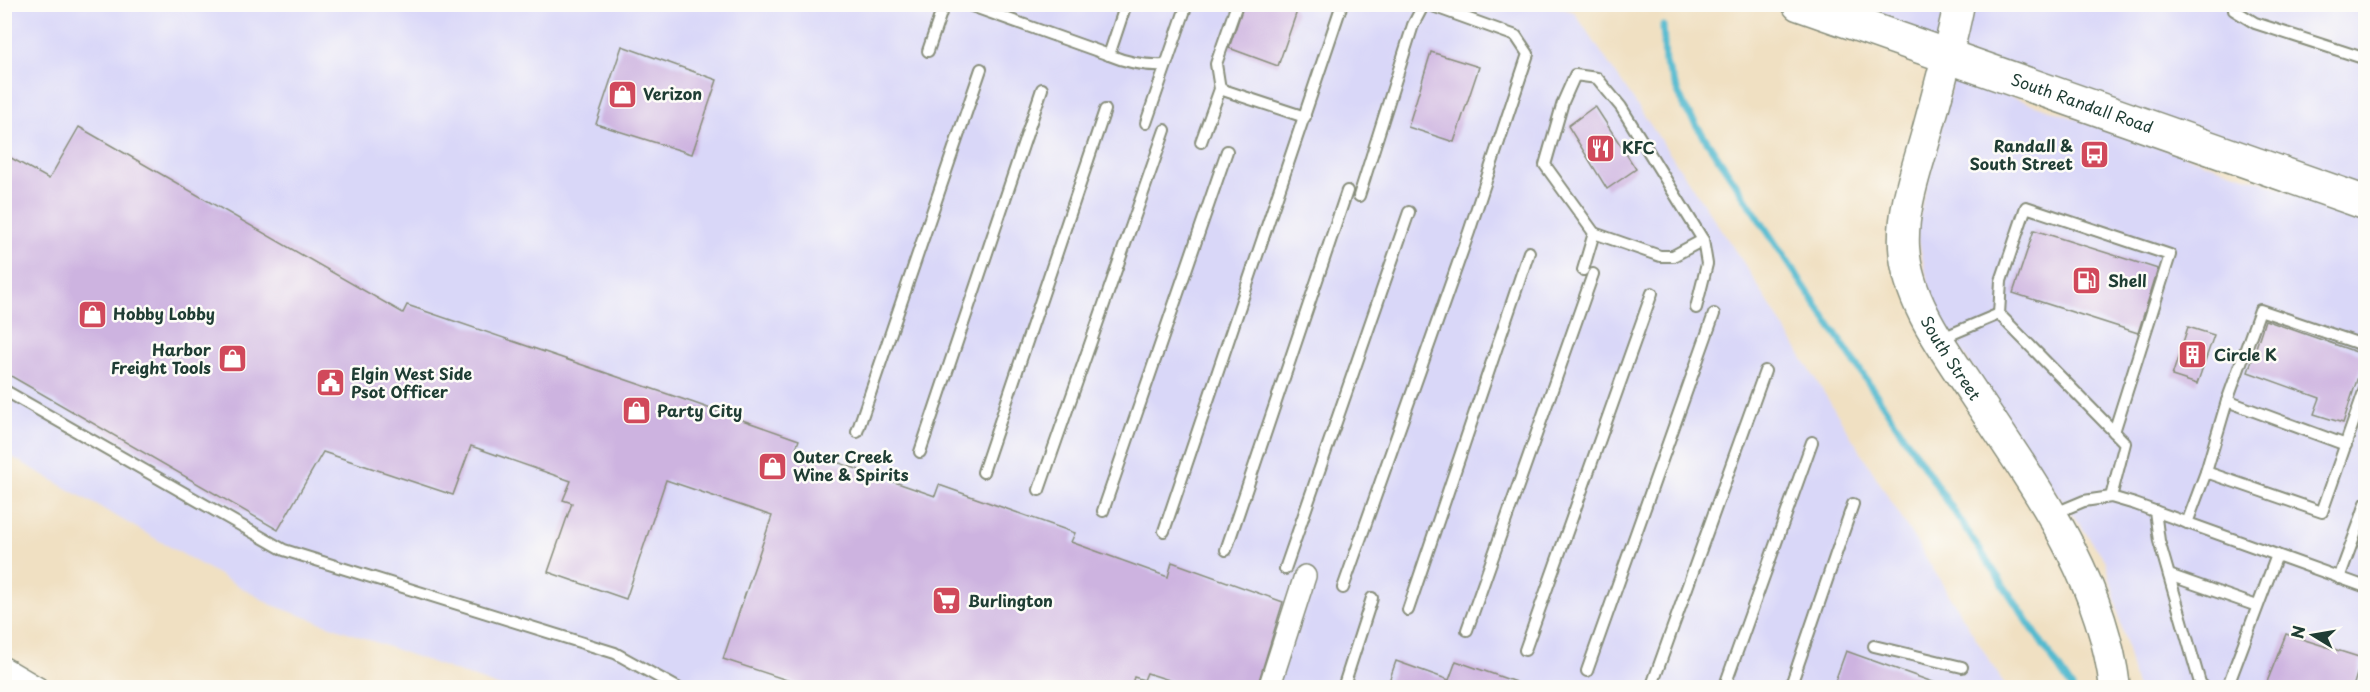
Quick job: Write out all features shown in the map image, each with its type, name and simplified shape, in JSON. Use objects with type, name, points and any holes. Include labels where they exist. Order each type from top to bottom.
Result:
[{"type":"main road","name":"South Randall Road","points":[[1799,4],[2366,203]]},
{"type":"street","name":"South Street","points":[[1959,4],[1948,56],[1909,195],[1904,247],[1913,292],[1939,339],[2052,514],[2090,587],[2106,636],[2115,687]]},
{"type":"street","points":[[1269,687],[1295,573]]},
{"type":"lane","points":[[928,51],[944,4]]},
{"type":"lane","points":[[966,4],[1123,61],[1147,66],[1166,65]]},
{"type":"lane","points":[[1109,55],[1126,4]]},
{"type":"lane","points":[[1146,123],[1187,4]]},
{"type":"lane","points":[[1201,142],[1220,89],[1216,64],[1237,4]]},
{"type":"lane","points":[[1164,531],[1342,4]]},
{"type":"lane","points":[[1343,588],[1520,84],[1528,54],[1516,36],[1425,4],[1413,25],[1359,195]]},
{"type":"lane","points":[[2235,4],[2235,10],[2255,23],[2366,59]]},
{"type":"lane","points":[[857,432],[981,69]]},
{"type":"lane","points":[[1696,308],[1707,264],[1703,240],[1622,107],[1597,78],[1575,75],[1563,102],[1545,165],[1594,233],[1660,256],[1673,256],[1703,240]]},
{"type":"lane","points":[[920,452],[1042,89]]},
{"type":"lane","points":[[1220,89],[1305,117]]},
{"type":"lane","points":[[983,472],[1105,110]]},
{"type":"lane","points":[[1039,490],[1165,130]]},
{"type":"lane","points":[[1103,511],[1227,151]]},
{"type":"lane","points":[[1226,550],[1347,191]]},
{"type":"lane","points":[[2110,497],[2125,443],[2114,432],[1999,314],[2001,281],[2026,207],[2170,255],[2114,432]]},
{"type":"lane","points":[[1295,573],[1409,212]]},
{"type":"lane","points":[[1467,630],[1588,272],[1594,233]]},
{"type":"lane","points":[[1408,610],[1529,252]]},
{"type":"lane","points":[[1525,650],[1652,293]]},
{"type":"lane","points":[[2187,523],[2260,310],[2366,346]]},
{"type":"lane","points":[[1587,671],[1714,314]]},
{"type":"lane","points":[[1939,339],[1999,314]]},
{"type":"lane","points":[[1651,687],[1765,371]]},
{"type":"lane","points":[[2206,472],[2322,512],[2366,386]]},
{"type":"lane","points":[[4,390],[284,550],[615,653],[678,687]]},
{"type":"lane","points":[[2227,401],[2346,445]]},
{"type":"lane","points":[[1724,687],[1812,442]]},
{"type":"lane","points":[[2052,514],[2084,501],[2110,497],[2366,587]]},
{"type":"lane","points":[[2339,578],[2363,522],[2366,503]]},
{"type":"lane","points":[[1790,687],[1853,504]]},
{"type":"lane","points":[[2155,511],[2159,541],[2200,683],[2205,687]]},
{"type":"lane","points":[[2227,687],[2277,555]]},
{"type":"lane","points":[[2169,575],[2257,606]]},
{"type":"lane","points":[[1343,687],[1372,598]]},
{"type":"lane","points":[[1874,646],[1962,667]]},
{"type":"shaded area","points":[[5,5],[1552,5],[1574,12],[1745,265],[2006,687],[500,687],[272,605],[5,453]]},
{"type":"shaded area","points":[[1825,5],[1953,5],[1945,46]]},
{"type":"shaded area","points":[[1969,5],[2365,5],[2365,190],[1960,52]]},
{"type":"shaded area","points":[[1953,77],[2365,217],[2365,687],[2136,687],[2106,561],[2033,460],[1934,309],[1916,230]]},
{"type":"building","points":[[1244,4],[1292,4],[1296,14],[1278,66],[1229,48]]},
{"type":"building","points":[[622,46],[717,80],[692,154],[596,124]]},
{"type":"building","points":[[1431,52],[1479,67],[1454,142],[1408,127]]},
{"type":"building","name":"KFC","points":[[1595,106],[1636,169],[1607,189],[1568,126]]},
{"type":"building","points":[[79,127],[403,313],[407,305],[694,403],[799,440],[796,448],[935,496],[939,485],[1075,533],[1071,542],[1168,577],[1172,562],[1283,602],[1257,687],[1191,687],[1147,673],[1144,680],[1134,677],[1131,687],[808,687],[723,659],[772,516],[666,480],[626,599],[548,572],[572,503],[563,500],[571,481],[471,446],[453,495],[323,452],[278,530],[4,372],[4,154],[49,179]]},
{"type":"building","name":"Shell","points":[[2034,230],[2158,269],[2138,333],[2013,293]]},
{"type":"building","points":[[2265,320],[2365,355],[2343,423],[2314,414],[2320,398],[2248,372]]},
{"type":"building","name":"Circle K","points":[[2188,327],[2214,335],[2197,384],[2172,376]]},
{"type":"building","points":[[2286,634],[2362,658],[2353,687],[2265,687]]},
{"type":"building","points":[[1846,651],[1941,685],[1940,687],[1833,687]]},
{"type":"building","points":[[1396,661],[1449,680],[1456,661],[1524,685],[1523,687],[1387,687]]},
{"type":"waterway","points":[[1663,26],[1665,62],[1685,108],[2072,688]]},
{"type":"place","name":"Verizon","points":[[622,94]]},
{"type":"place","name":"KFC","points":[[1601,148]]},
{"type":"place","name":"Randall & South Street","points":[[2094,155]]},
{"type":"place","name":"Shell","points":[[2087,281]]},
{"type":"place","name":"Hobby Lobby","points":[[92,314]]},
{"type":"place","name":"Circle K","points":[[2193,355]]},
{"type":"place","name":"Harbor Freight Tools","points":[[232,359]]},
{"type":"place","name":"Elgin West Side Psot Officer","points":[[330,383]]},
{"type":"place","name":"Party City","points":[[636,411]]},
{"type":"place","name":"Outer Creek Wine & Spirits","points":[[772,466]]},
{"type":"place","name":"Burlington","points":[[947,601]]}]
